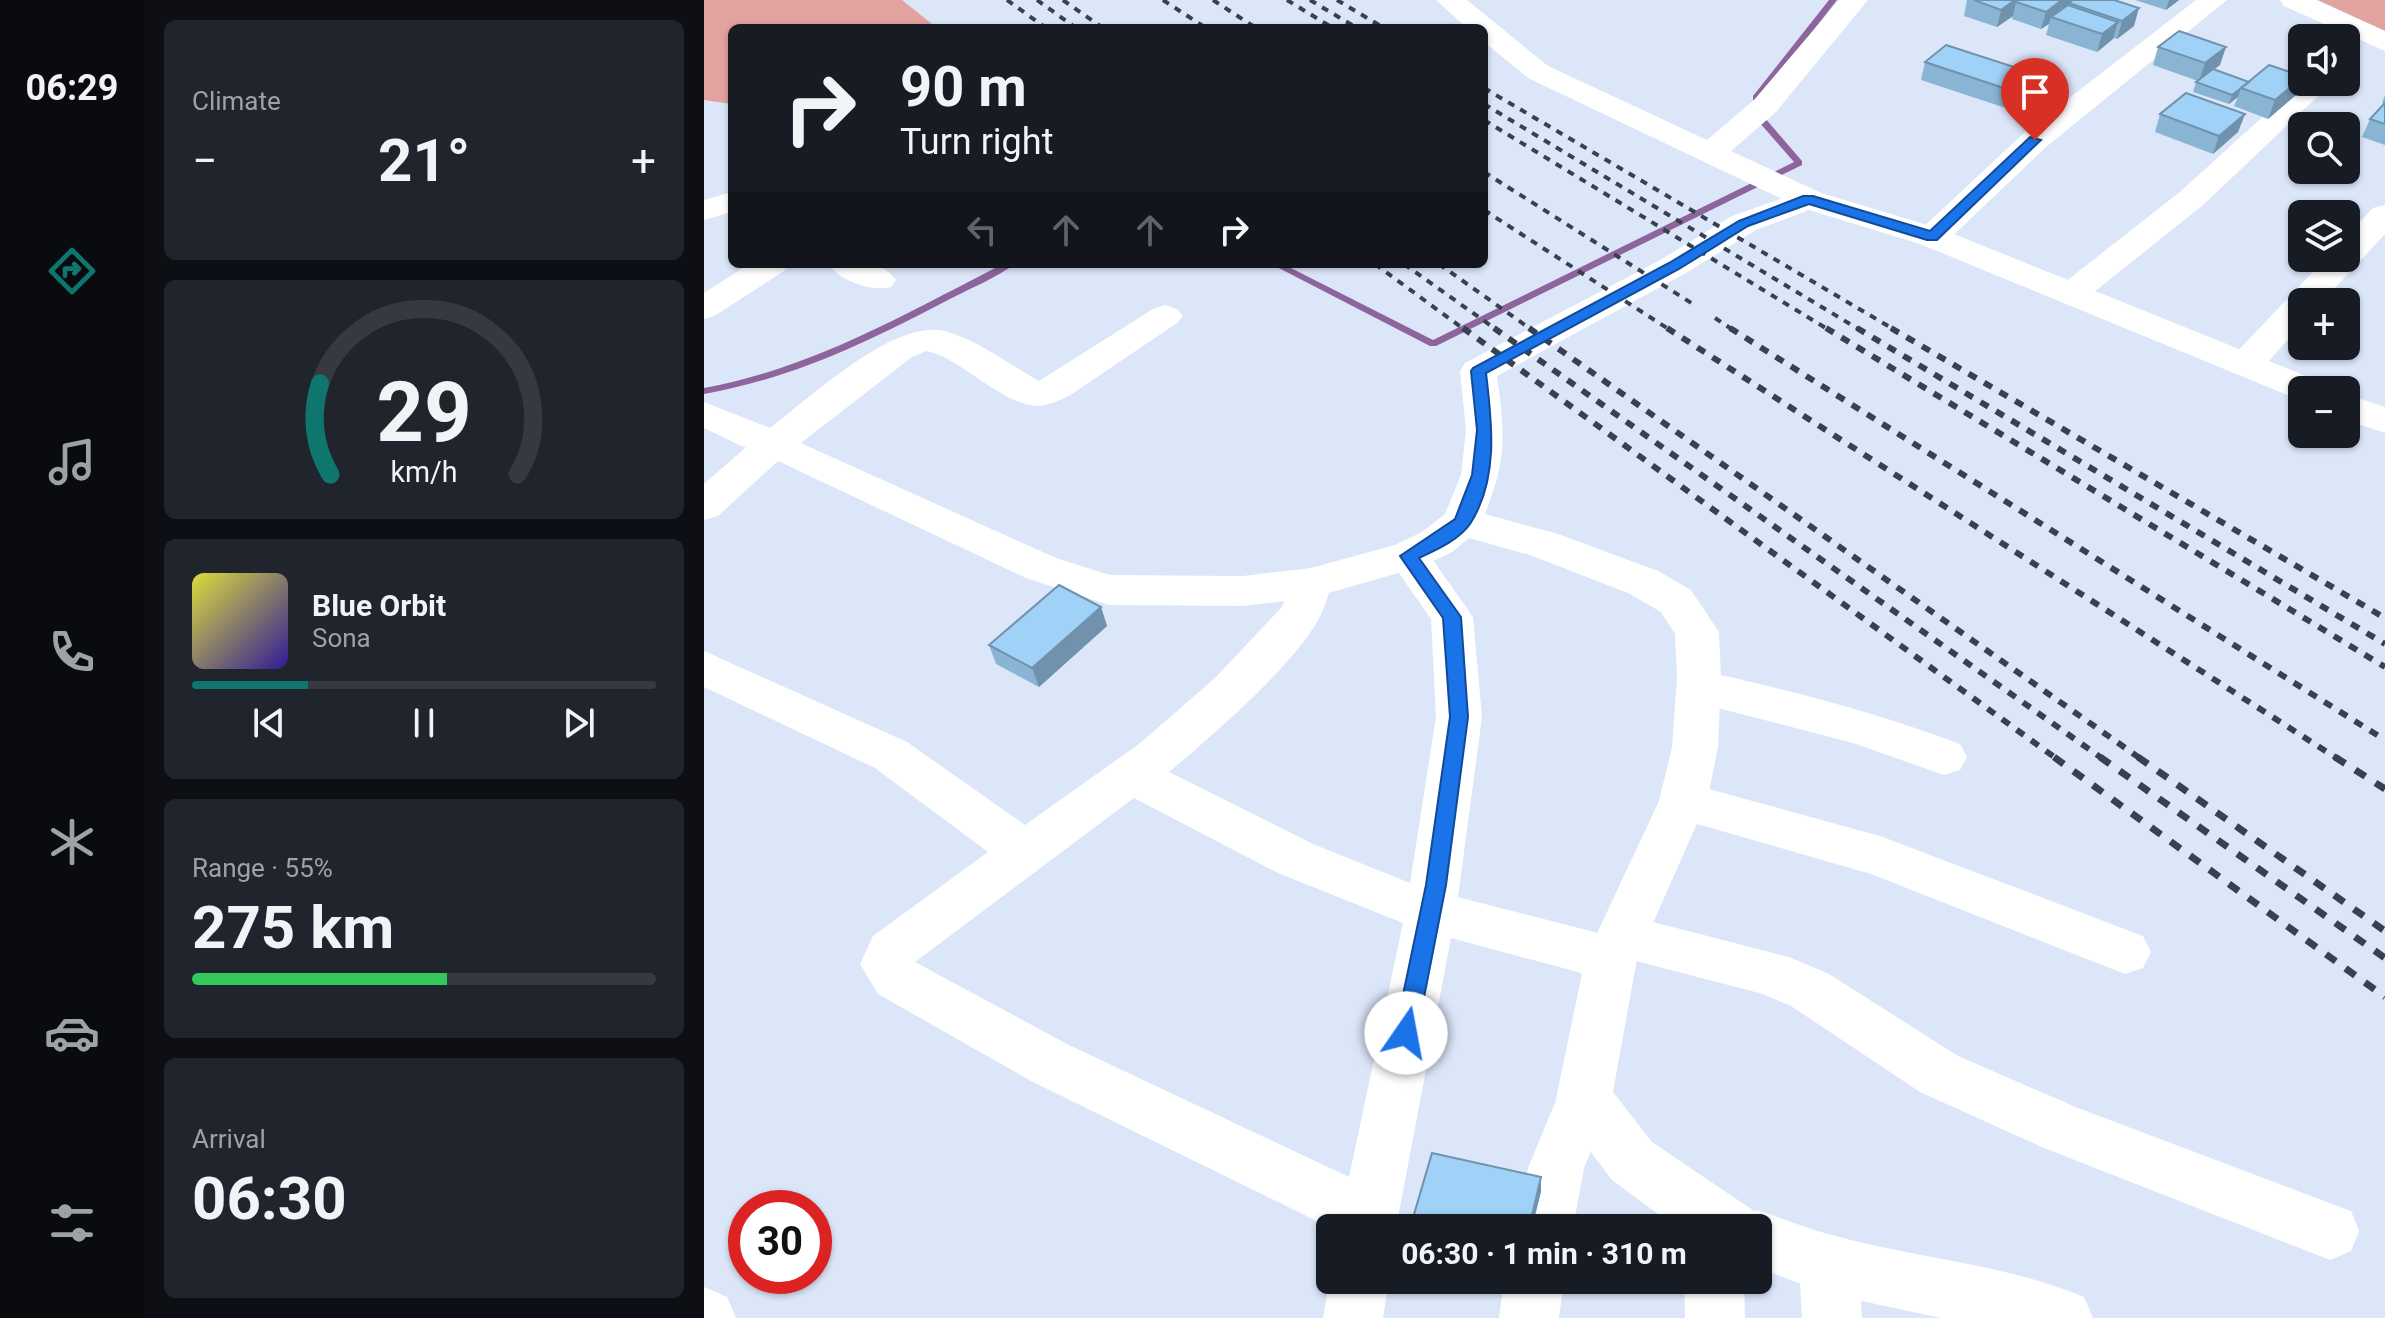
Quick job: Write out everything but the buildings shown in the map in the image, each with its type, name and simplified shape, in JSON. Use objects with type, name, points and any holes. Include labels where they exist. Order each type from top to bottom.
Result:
[{"type":"street","points":[[1450,0],[1479,24]]},
{"type":"street","points":[[1722,159],[1854,0]]},
{"type":"street","points":[[1932,237],[2035,140],[2213,0]]},
{"type":"street","points":[[2294,0],[2376,39]]},
{"type":"street","points":[[1488,31],[1538,72],[1808,199],[1932,237],[2288,382]]},
{"type":"street","points":[[2072,293],[2192,198],[2303,96]]},
{"type":"street","points":[[704,414],[1041,568],[1109,590],[1243,591],[1311,583],[1408,556],[1437,542],[1462,522],[1481,475],[1485,430],[1478,371],[1674,266],[1744,223],[1808,199]]},
{"type":"street","points":[[704,210],[728,203]]},
{"type":"street","points":[[2360,241],[2385,215]]},
{"type":"street","points":[[704,308],[766,268]]},
{"type":"street","points":[[854,268],[879,280]]},
{"type":"street","points":[[2317,288],[2331,272]]},
{"type":"street","points":[[704,506],[774,444],[911,341],[938,340],[1032,393],[1041,394],[1056,388],[1165,316]]},
{"type":"street","points":[[2245,365],[2288,319]]},
{"type":"street","points":[[2360,411],[2385,421]]},
{"type":"street","points":[[1462,522],[1543,544],[1643,582],[1676,601],[1697,632],[1699,687],[1695,747],[1683,801],[1616,948],[1584,1099],[1556,1168],[1547,1214]]},
{"type":"street","points":[[1370,1214],[1431,911],[1459,717],[1452,617],[1408,556]]},
{"type":"street","points":[[1311,583],[1301,612],[1282,637],[1231,690],[1132,774],[906,939],[891,952],[886,964],[889,972],[1050,1063],[1352,1214]]},
{"type":"street","points":[[704,668],[891,755],[938,786],[1026,853]]},
{"type":"street","points":[[1699,687],[1822,716],[1904,741],[1944,757]]},
{"type":"street","points":[[1132,774],[1227,826],[1353,884],[1431,911],[1616,948],[1771,973],[1810,990],[1939,1074],[2064,1129],[2330,1231]]},
{"type":"street","points":[[1683,801],[1880,856],[2125,952]]},
{"type":"street","points":[[1584,1099],[1632,1161],[1709,1214]]},
{"type":"street","points":[[1772,1255],[1830,1291],[2001,1301],[2063,1318]]},
{"type":"street","points":[[1353,1318],[1357,1294]]},
{"type":"street","points":[[1529,1318],[1532,1294]]},
{"type":"street","points":[[1714,1294],[1715,1318]]},
{"type":"shaded area","points":[[704,0],[902,0],[932,24],[728,24],[728,103],[704,100]]},
{"type":"shaded area","points":[[2318,0],[2385,0],[2385,31]]},
{"type":"waterway","points":[[1756,98],[1833,0]]},
{"type":"waterway","points":[[1284,268],[1433,344],[1799,163],[1755,112]]},
{"type":"waterway","points":[[704,391],[742,384],[821,357],[900,321],[1002,268]]},
{"type":"railway","points":[[1007,0],[1040,24]]},
{"type":"railway","points":[[1037,0],[1070,24]]},
{"type":"railway","points":[[1063,0],[1097,24]]},
{"type":"railway","points":[[1163,0],[1200,24]]},
{"type":"railway","points":[[1213,0],[1250,24]]},
{"type":"railway","points":[[1287,0],[1326,24]]},
{"type":"railway","points":[[1310,0],[1350,24]]},
{"type":"railway","points":[[1337,0],[1377,24]]},
{"type":"railway","points":[[1488,90],[1895,330]]},
{"type":"railway","points":[[1488,106],[1860,330]]},
{"type":"railway","points":[[1488,122],[1829,330]]},
{"type":"railway","points":[[1488,175],[1693,304]]},
{"type":"railway","points":[[1488,213],[1670,330]]},
{"type":"railway","points":[[1380,268],[1465,330]]},
{"type":"railway","points":[[1410,268],[1497,330]]},
{"type":"railway","points":[[1445,268],[1532,330]]},
{"type":"railway","points":[[1715,318],[1730,328]]},
{"type":"railway","points":[[1463,328],[2057,759]]},
{"type":"railway","points":[[1494,328],[2103,759]]},
{"type":"railway","points":[[1529,328],[2141,759]]},
{"type":"railway","points":[[1667,328],[2338,759]]},
{"type":"railway","points":[[1730,328],[2385,740]]},
{"type":"railway","points":[[1826,328],[2385,667]]},
{"type":"railway","points":[[1857,328],[2385,644]]},
{"type":"railway","points":[[1891,328],[2385,618]]},
{"type":"railway","points":[[2054,757],[2385,997]]},
{"type":"railway","points":[[2100,757],[2385,958]]},
{"type":"railway","points":[[2138,757],[2385,931]]},
{"type":"railway","points":[[2335,757],[2385,789]]},
{"type":"route","points":[[1406,1033],[1436,885],[1459,717],[1452,617],[1408,556],[1437,542],[1462,522],[1481,475],[1485,430],[1478,371],[1674,266],[1744,223],[1808,199],[1932,237],[2035,140]]}]
